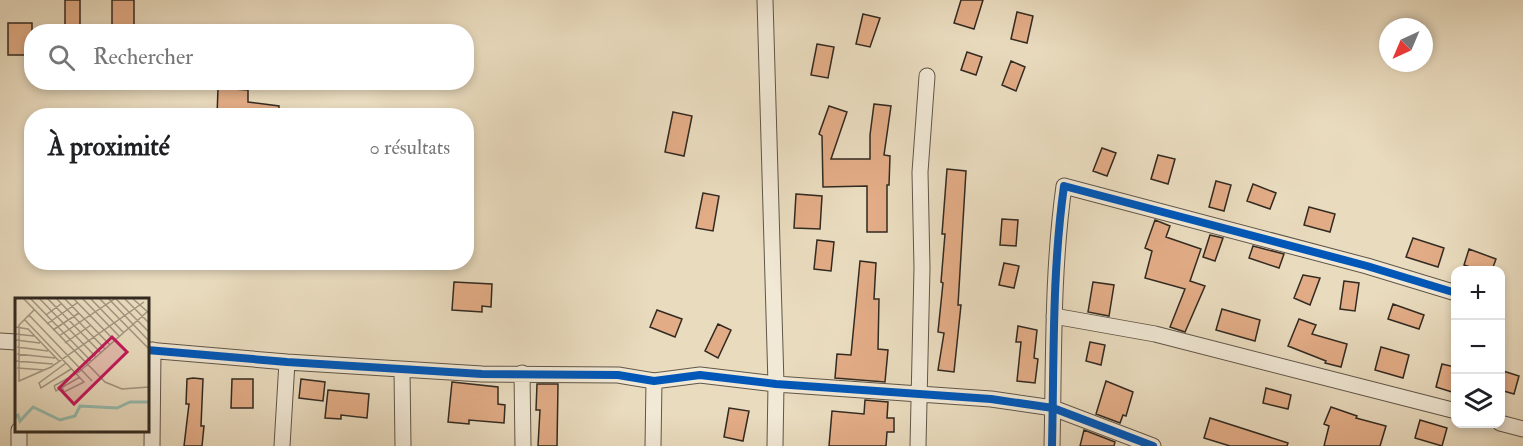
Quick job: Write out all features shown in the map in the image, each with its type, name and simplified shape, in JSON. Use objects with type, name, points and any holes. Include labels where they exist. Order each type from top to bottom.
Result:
[{"type":"street","points":[[765,0],[776,384],[775,446]]},
{"type":"street","points":[[918,446],[922,268],[920,172],[927,76]]},
{"type":"street","points":[[1052,446],[1054,316],[1064,186],[1367,266],[1451,292]]},
{"type":"street","points":[[1054,316],[1155,334],[1451,410]]},
{"type":"street","points":[[0,341],[15,342]]},
{"type":"street","points":[[152,446],[150,350],[287,362],[482,374],[618,375],[654,381],[700,375],[776,384],[991,399],[1053,408],[1153,446]]},
{"type":"street","points":[[282,446],[287,362]]},
{"type":"street","points":[[402,370],[404,446]]},
{"type":"street","points":[[522,373],[523,446]]},
{"type":"street","points":[[652,446],[654,381]]},
{"type":"street","points":[[1505,424],[1523,429]]},
{"type":"building","points":[[65,0],[80,0],[80,24],[65,24]]},
{"type":"building","points":[[112,0],[134,0],[134,24],[112,24]]},
{"type":"building","points":[[961,0],[983,0],[974,29],[954,23]]},
{"type":"building","points":[[1017,12],[1033,16],[1027,43],[1011,39]]},
{"type":"building","points":[[863,14],[880,18],[870,47],[856,44]]},
{"type":"building","points":[[8,23],[32,23],[24,24],[24,55],[8,55]]},
{"type":"building","points":[[817,44],[834,47],[828,78],[811,75]]},
{"type":"building","points":[[967,52],[982,57],[976,75],[961,70]]},
{"type":"building","points":[[1011,61],[1025,67],[1016,91],[1002,85]]},
{"type":"building","points":[[218,90],[248,90],[248,102],[279,106],[279,108],[217,108]]},
{"type":"building","points":[[874,104],[891,106],[884,155],[890,156],[889,185],[887,185],[887,232],[867,232],[867,186],[823,187],[822,136],[819,134],[829,106],[847,112],[831,159],[870,159]]},
{"type":"building","points":[[673,112],[692,116],[684,156],[665,152]]},
{"type":"building","points":[[1102,148],[1116,153],[1107,176],[1093,171]]},
{"type":"building","points":[[1158,155],[1175,159],[1168,184],[1151,179]]},
{"type":"building","points":[[947,169],[966,171],[958,305],[961,305],[954,372],[938,370],[944,333],[938,332],[943,283],[941,282],[945,234],[942,234]]},
{"type":"building","points":[[1216,181],[1231,185],[1224,211],[1209,207]]},
{"type":"building","points":[[1253,184],[1276,193],[1270,209],[1247,201]]},
{"type":"building","points":[[703,193],[719,196],[713,231],[696,228]]},
{"type":"building","points":[[796,194],[822,196],[820,229],[794,228]]},
{"type":"building","points":[[1309,207],[1335,214],[1330,232],[1304,225]]},
{"type":"building","points":[[1002,219],[1018,220],[1016,246],[1000,245]]},
{"type":"building","points":[[1155,220],[1170,226],[1166,237],[1201,249],[1190,281],[1205,286],[1185,332],[1170,327],[1185,289],[1145,278],[1152,251],[1145,248]]},
{"type":"building","points":[[1210,235],[1223,238],[1215,261],[1203,257]]},
{"type":"building","points":[[1413,238],[1444,248],[1438,267],[1406,257]]},
{"type":"building","points":[[817,240],[834,242],[831,271],[814,269]]},
{"type":"building","points":[[1253,246],[1284,254],[1279,268],[1249,258]]},
{"type":"building","points":[[1469,249],[1496,259],[1493,266],[1464,265]]},
{"type":"building","points":[[860,261],[876,263],[874,299],[879,299],[878,349],[888,350],[885,382],[835,378],[837,354],[851,355]]},
{"type":"building","points":[[1004,263],[1019,266],[1014,288],[999,285]]},
{"type":"building","points":[[1303,275],[1320,278],[1310,305],[1294,298]]},
{"type":"building","points":[[1344,281],[1359,283],[1355,311],[1340,309]]},
{"type":"building","points":[[454,282],[492,284],[491,307],[482,306],[482,312],[452,310]]},
{"type":"building","points":[[1093,282],[1114,285],[1109,316],[1088,312]]},
{"type":"building","points":[[1393,304],[1424,315],[1419,329],[1388,319]]},
{"type":"building","points":[[1222,309],[1260,320],[1255,341],[1216,330]]},
{"type":"building","points":[[657,310],[682,319],[675,337],[650,327]]},
{"type":"building","points":[[1299,319],[1316,325],[1312,334],[1347,344],[1341,367],[1325,363],[1326,361],[1288,346]]},
{"type":"building","points":[[718,324],[731,330],[718,358],[705,351]]},
{"type":"building","points":[[1018,326],[1037,330],[1034,358],[1038,359],[1035,383],[1017,381],[1021,342],[1016,342]]},
{"type":"building","points":[[1090,342],[1105,345],[1101,365],[1086,361]]},
{"type":"building","points":[[1381,347],[1409,355],[1403,378],[1375,370]]},
{"type":"building","points":[[1442,364],[1451,366],[1451,392],[1436,387]]},
{"type":"building","points":[[1505,372],[1519,376],[1514,394],[1505,391]]},
{"type":"building","points":[[187,379],[203,379],[202,446],[184,446],[189,404],[186,404]]},
{"type":"building","points":[[232,379],[253,379],[253,408],[231,408]]},
{"type":"building","points":[[301,379],[325,382],[323,401],[299,398]]},
{"type":"building","points":[[1106,381],[1133,392],[1126,416],[1123,415],[1120,423],[1096,414]]},
{"type":"building","points":[[452,382],[498,387],[498,404],[505,405],[504,423],[469,420],[469,424],[448,422]]},
{"type":"building","points":[[537,384],[558,384],[557,446],[538,446],[540,410],[536,410]]},
{"type":"building","points":[[1266,388],[1291,395],[1288,409],[1263,403]]},
{"type":"building","points":[[328,390],[369,394],[367,418],[341,415],[341,419],[325,418]]},
{"type":"building","points":[[865,400],[888,402],[887,418],[894,418],[894,432],[887,432],[886,446],[829,446],[832,411],[864,414]]},
{"type":"building","points":[[1331,407],[1357,416],[1356,418],[1386,426],[1380,446],[1324,446],[1329,426],[1324,424]]},
{"type":"building","points":[[729,408],[749,411],[743,441],[724,437]]},
{"type":"building","points":[[1210,418],[1288,443],[1287,446],[1230,446],[1204,438]]},
{"type":"building","points":[[1420,420],[1447,428],[1442,446],[1415,438]]},
{"type":"building","points":[[1084,430],[1115,442],[1114,446],[1080,446]]},
{"type":"cycle path","points":[[1052,446],[1055,283],[1064,186],[1367,266],[1451,291]]},
{"type":"cycle path","points":[[148,350],[287,362],[482,374],[618,375],[654,381],[700,375],[776,384],[991,399],[1053,408],[1153,446]]}]
